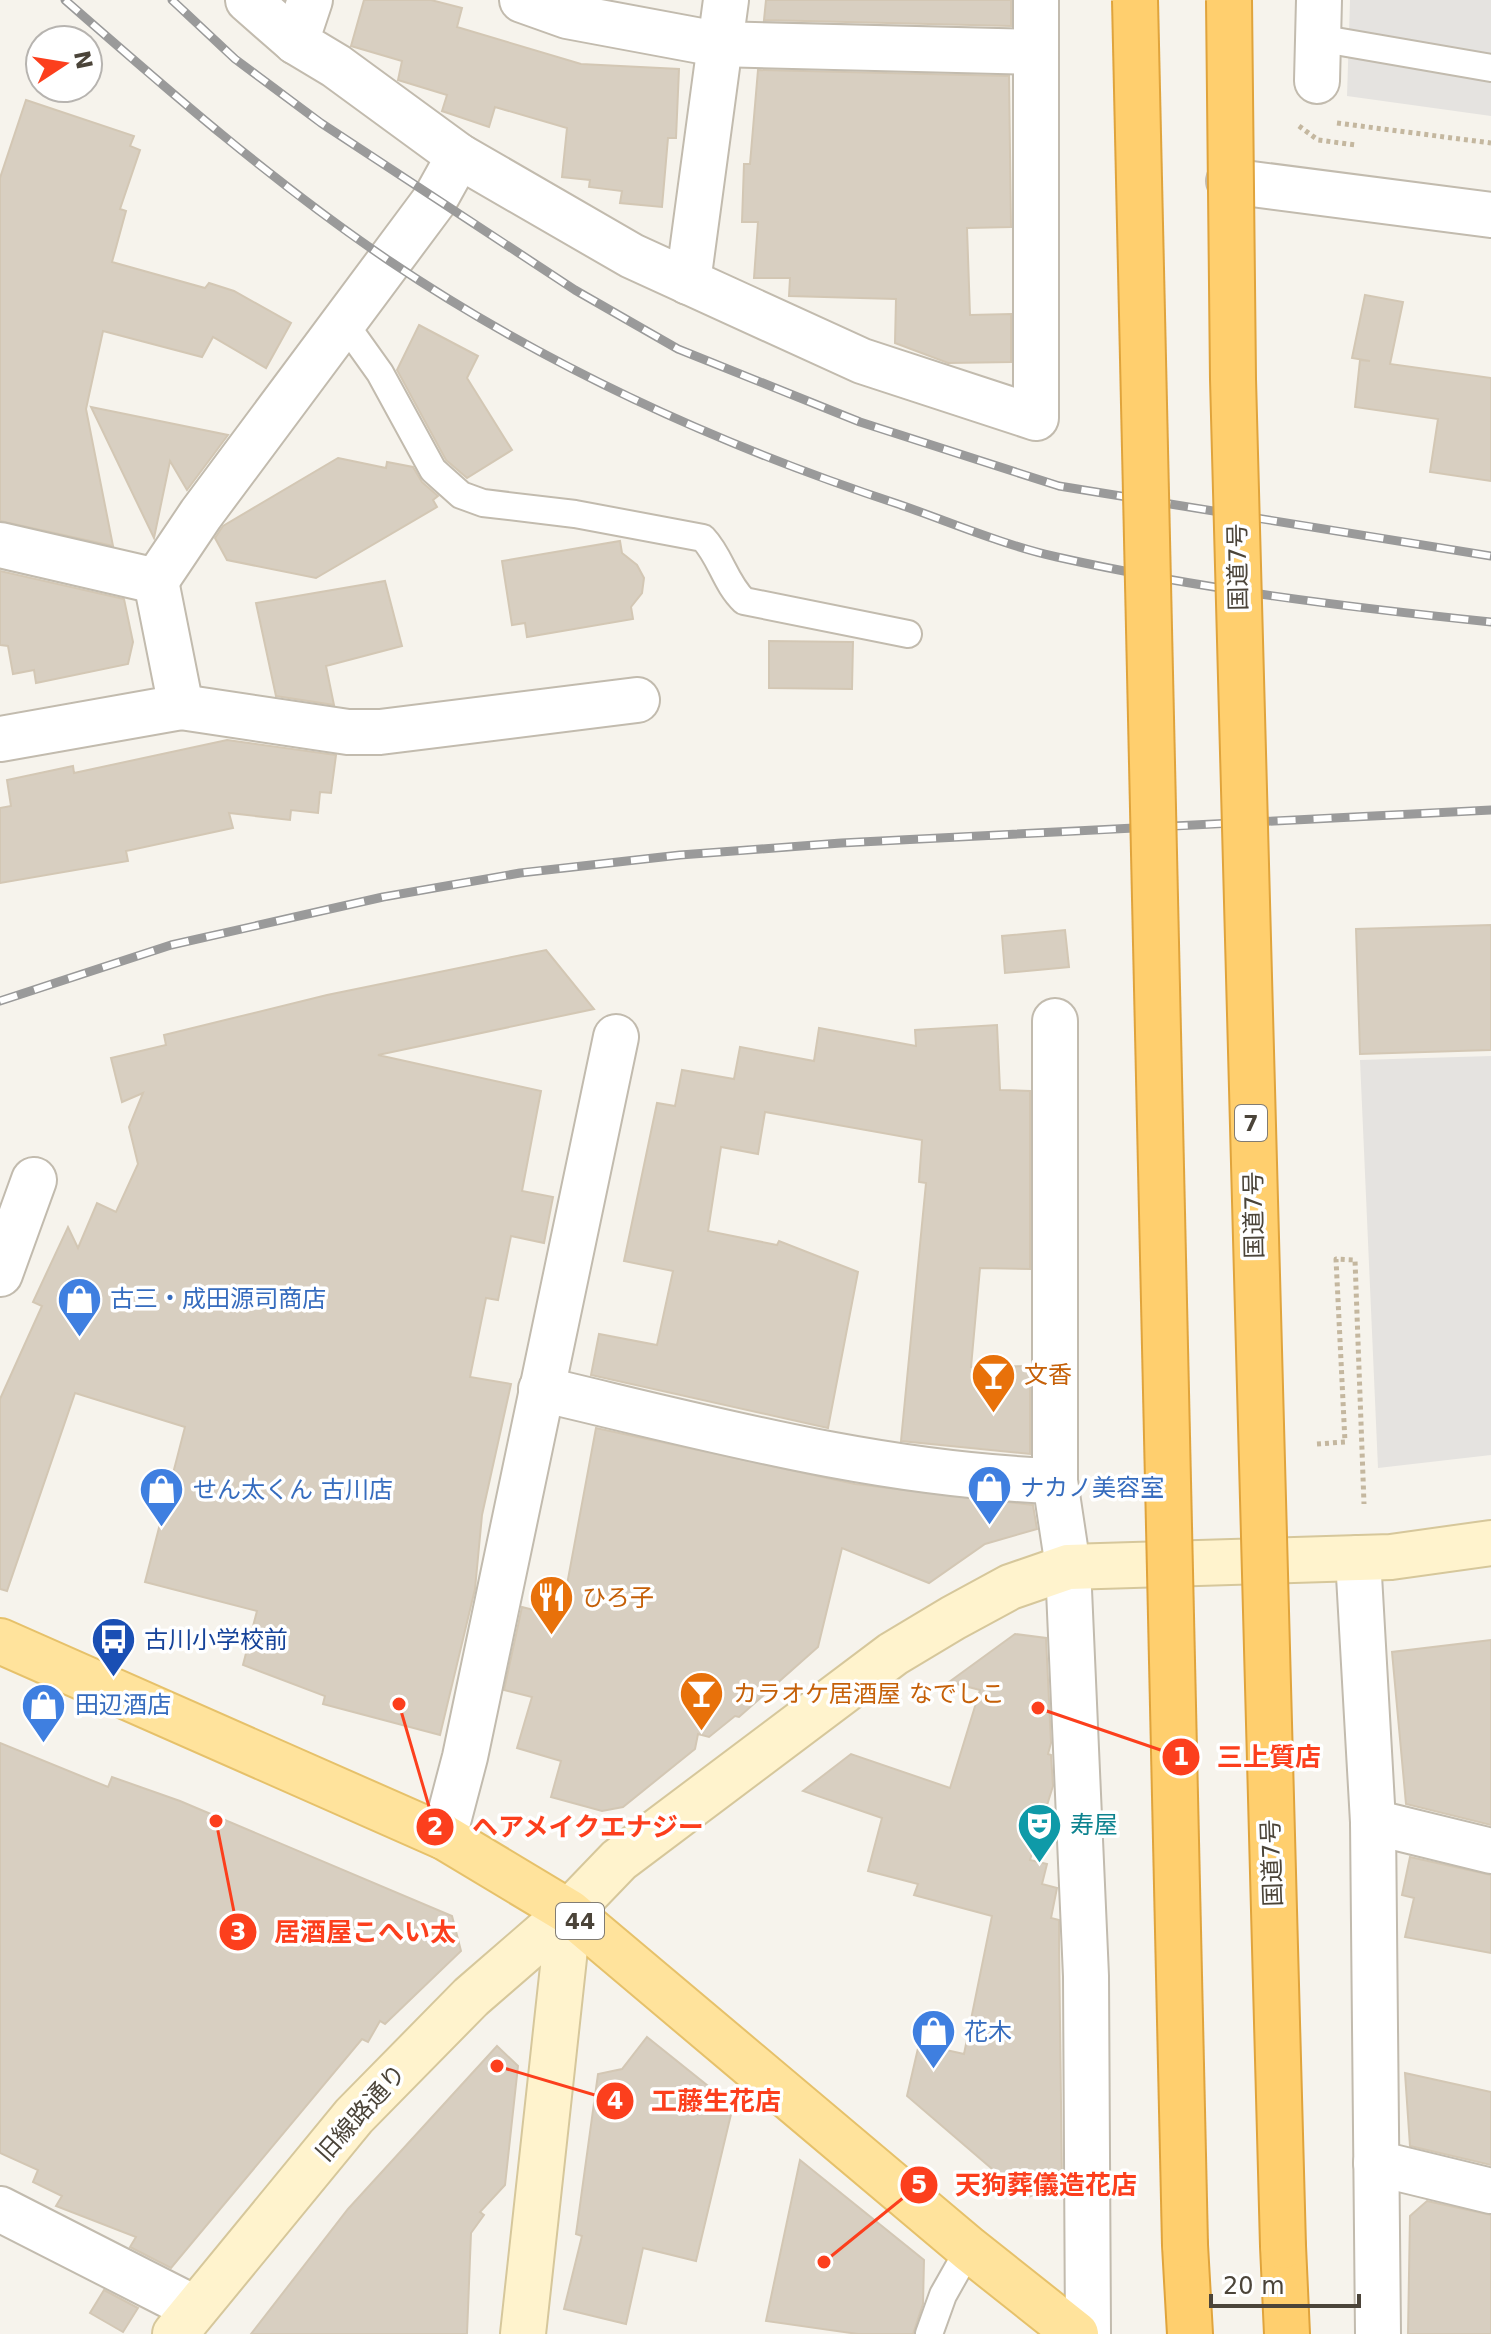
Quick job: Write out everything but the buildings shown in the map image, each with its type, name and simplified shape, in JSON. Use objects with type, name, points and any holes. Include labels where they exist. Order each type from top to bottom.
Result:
[{"type":"highway","points":[[1135,0],[1185,2245],[1190,2334]]},
{"type":"highway","name":"国道7号","points":[[1229,0],[1229,181],[1287,2334]]},
{"type":"main road","name":"44","points":[[0,1641],[444,1837],[569,1912],[969,2249],[1076,2334]]},
{"type":"street","points":[[248,0],[296,42],[336,66],[459,156],[632,256],[862,361],[1036,418],[1036,0]]},
{"type":"street","points":[[296,42],[310,0]]},
{"type":"street","points":[[522,0],[567,16],[717,44],[1035,52]]},
{"type":"street","points":[[688,282],[717,44],[726,0]]},
{"type":"street","points":[[1317,81],[1318,19]]},
{"type":"street","points":[[181,707],[156,581],[193,524],[434,201],[459,156]]},
{"type":"street","points":[[1229,181],[1491,215]]},
{"type":"street","points":[[0,545],[156,581]]},
{"type":"street","points":[[0,739],[181,707],[348,732],[380,732],[637,700]]},
{"type":"street","points":[[1055,1021],[1055,1481],[1068,1567],[1086,1976],[1088,2334]]},
{"type":"street","points":[[444,1837],[465,1757],[616,1037]]},
{"type":"street","points":[[0,1274],[34,1180]]},
{"type":"street","points":[[541,1389],[872,1464],[996,1479],[1055,1481]]},
{"type":"street","name":"旧線路通り","points":[[184,2321],[354,2116],[471,1997],[569,1912],[619,1860],[893,1654],[1010,1587],[1068,1567],[1358,1558],[1491,1543]]},
{"type":"street","points":[[1358,1558],[1373,1822],[1378,2334]]},
{"type":"street","points":[[1373,1822],[1491,1851]]},
{"type":"street","points":[[523,2334],[569,1912]]},
{"type":"street","points":[[1376,2163],[1491,2191]]},
{"type":"street","points":[[0,2209],[184,2321]]},
{"type":"lane","points":[[1318,19],[1491,68]]},
{"type":"lane","points":[[345,324],[380,373],[433,470],[461,495],[483,503],[575,514],[703,538],[716,552],[732,589],[744,601],[908,634]]},
{"type":"lane","points":[[929,2334],[943,2295],[969,2249]]},
{"type":"path","points":[[1338,124],[1491,143]]},
{"type":"path","points":[[1298,126],[1318,140],[1365,147]]},
{"type":"path","points":[[1317,1444],[1345,1442],[1336,1259],[1355,1260],[1364,1504]]},
{"type":"shaded area","points":[[1350,0],[1491,0],[1491,116],[1347,96]]},
{"type":"shaded area","points":[[1491,1056],[1491,1455],[1378,1468],[1360,1060]]},
{"type":"railway","points":[[65,0],[263,167],[388,260],[509,335],[699,429],[831,481],[997,540],[1057,557],[1164,579],[1273,596],[1491,622]]},
{"type":"railway","points":[[172,0],[235,59],[321,123],[575,290],[678,349],[860,422],[1059,486],[1491,556]]},
{"type":"railway","points":[[0,1001],[171,945],[383,897],[520,873],[680,855],[841,843],[1491,810]]},
{"type":"place","name":"古三・成田源司商店","points":[[79,1338]]},
{"type":"place","name":"文香","points":[[993,1414]]},
{"type":"place","name":"ナカノ美容室","points":[[989,1527]]},
{"type":"place","name":"せん太くん 古川店","points":[[162,1529]]},
{"type":"place","name":"ひろ子","points":[[551,1637]]},
{"type":"place","name":"古川小学校前","points":[[113,1679]]},
{"type":"place","name":"ヘアメイクエナジー","points":[[399,1704]]},
{"type":"place","name":"三上質店","points":[[1038,1708]]},
{"type":"place","name":"カラオケ居酒屋 なでしこ","points":[[702,1733]]},
{"type":"place","name":"田辺酒店","points":[[44,1744]]},
{"type":"place","name":"居酒屋こへい太","points":[[216,1821]]},
{"type":"place","name":"寿屋","points":[[1039,1864]]},
{"type":"place","name":"工藤生花店","points":[[497,2066]]},
{"type":"place","name":"花木","points":[[933,2071]]},
{"type":"place","name":"天狗葬儀造花店","points":[[824,2262]]}]
